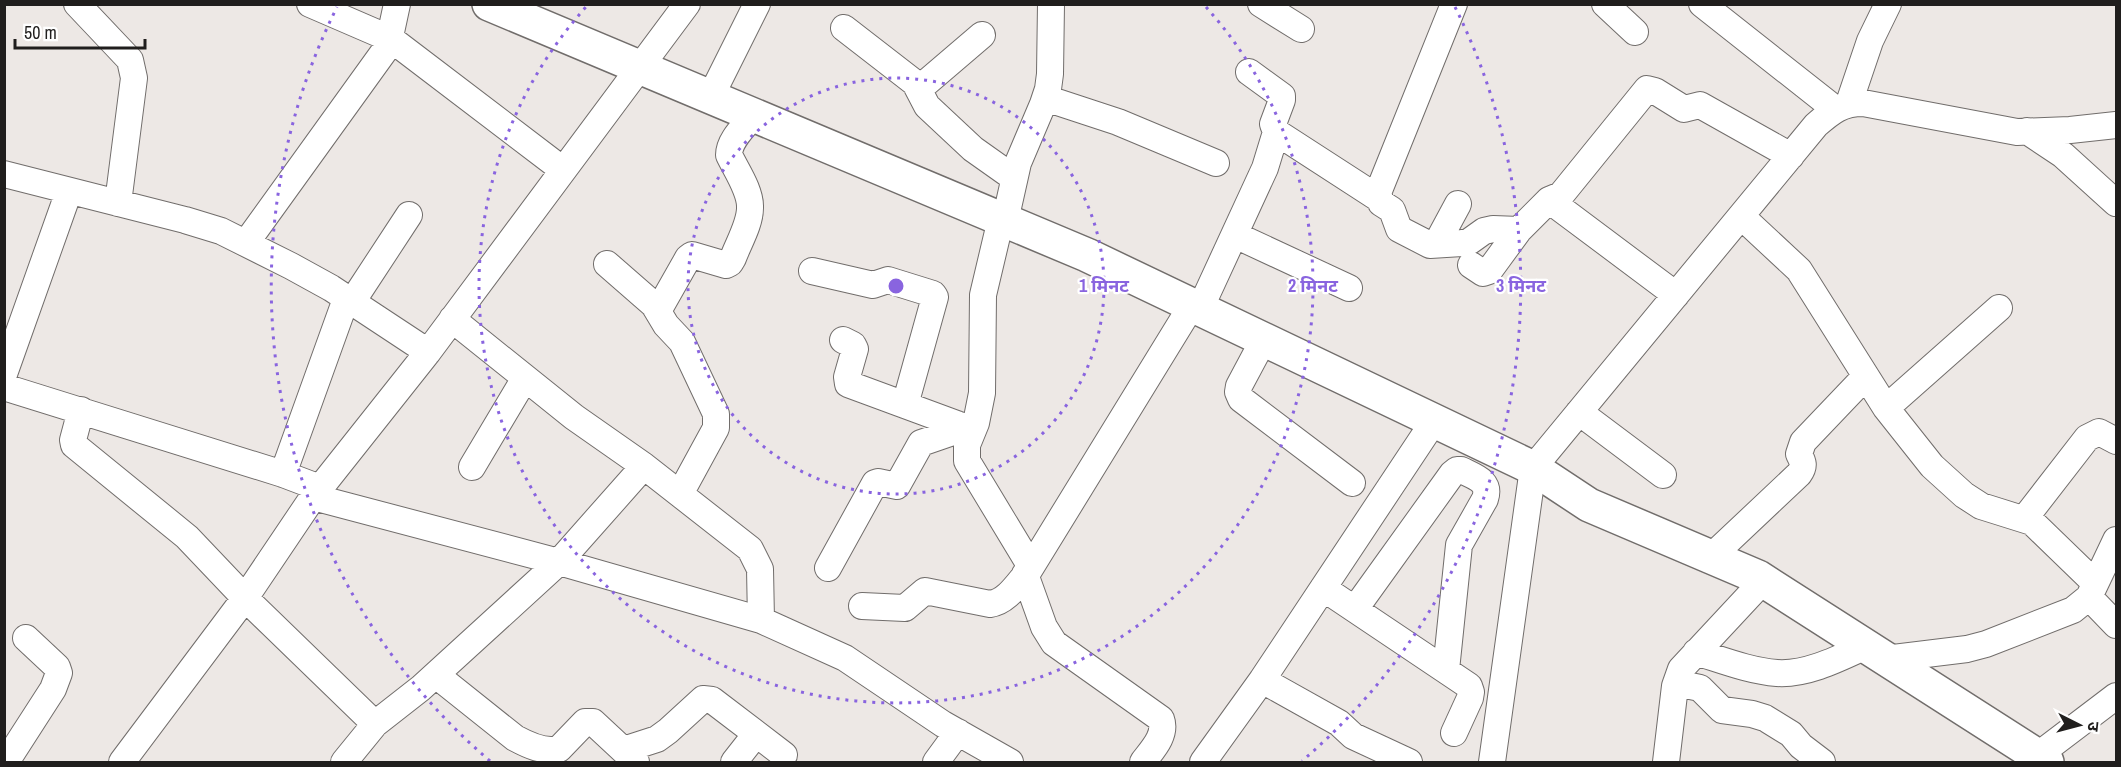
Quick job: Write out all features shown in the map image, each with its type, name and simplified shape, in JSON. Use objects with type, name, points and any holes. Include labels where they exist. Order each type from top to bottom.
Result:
[{"type":"main road","points":[[489,4],[639,69],[1087,255],[1533,468],[1589,506],[1763,581],[2038,760]]},
{"type":"street","points":[[77,4],[130,60],[133,68],[134,78],[118,203]]},
{"type":"street","points":[[310,4],[391,39],[563,170]]},
{"type":"street","points":[[246,243],[382,56],[391,39],[398,4]]},
{"type":"street","points":[[122,762],[245,598],[316,492],[428,352],[687,4]]},
{"type":"street","points":[[710,98],[757,4]]},
{"type":"street","points":[[828,568],[874,483],[897,486],[921,443],[965,427],[980,408],[983,294],[1020,156],[1045,98],[1050,75],[1051,4]]},
{"type":"street","points":[[1262,4],[1301,29]]},
{"type":"street","points":[[1378,198],[1378,193],[1454,4]]},
{"type":"street","points":[[1605,4],[1635,32]]},
{"type":"street","points":[[1702,4],[1842,106]]},
{"type":"street","points":[[1842,106],[1888,4]]},
{"type":"street","points":[[844,28],[920,88],[927,106],[973,149],[1014,178]]},
{"type":"street","points":[[920,88],[982,34]]},
{"type":"street","points":[[1249,72],[1282,96],[1273,124],[1276,132],[1378,198],[1392,210],[1399,229],[1427,244],[1462,243],[1470,241],[1484,231],[1493,229],[1519,230]]},
{"type":"street","points":[[1471,265],[1483,273],[1490,271],[1519,230],[1549,200],[1561,195],[1647,89],[1655,91],[1684,109],[1700,105],[1791,156]]},
{"type":"street","points":[[1045,98],[1118,122],[1216,163]]},
{"type":"street","points":[[1492,762],[1533,468],[1816,124],[1842,106],[1863,103],[2018,132],[2116,125]]},
{"type":"street","points":[[658,310],[688,258],[692,255],[726,265],[733,258],[749,215],[750,206],[749,197],[729,155],[729,148],[731,142],[753,116]]},
{"type":"street","points":[[2027,131],[2063,155],[2116,203]]},
{"type":"street","points":[[862,606],[905,608],[925,591],[985,603],[996,603],[1007,596],[1028,571],[1196,307],[1235,235],[1265,168],[1276,132]]},
{"type":"street","points":[[4,174],[221,231],[291,266],[428,352]]},
{"type":"street","points":[[4,374],[69,190]]},
{"type":"street","points":[[1549,200],[1676,295]]},
{"type":"street","points":[[1437,243],[1458,204]]},
{"type":"street","points":[[283,474],[349,301],[409,216]]},
{"type":"street","points":[[1741,216],[1798,270],[1886,408],[1932,466],[1964,495],[1981,506],[2025,518],[2040,528],[2092,590],[2116,625]]},
{"type":"street","points":[[1235,235],[1349,288]]},
{"type":"street","points":[[607,264],[658,310],[666,325],[685,346],[717,421],[716,428],[680,494]]},
{"type":"street","points":[[812,271],[873,285],[888,280],[933,294],[935,297],[905,405]]},
{"type":"street","points":[[1886,408],[1999,308]]},
{"type":"street","points":[[452,319],[574,417],[644,466],[750,549],[760,569],[761,620]]},
{"type":"street","points":[[1264,339],[1239,386],[1238,392],[1241,399],[1352,483]]},
{"type":"street","points":[[843,340],[853,345],[855,349],[847,377],[848,384],[965,427]]},
{"type":"street","points":[[1711,557],[1799,474],[1804,463],[1799,454],[1803,442],[1865,377]]},
{"type":"street","points":[[472,467],[525,378]]},
{"type":"street","points":[[4,387],[283,474],[316,492],[761,620],[845,658],[958,732],[1010,762]]},
{"type":"street","points":[[81,410],[74,445],[187,537],[245,598],[375,724]]},
{"type":"street","points":[[1579,412],[1663,475]]},
{"type":"street","points":[[1203,762],[1262,680],[1434,421]]},
{"type":"street","points":[[965,427],[967,460],[1028,571],[1044,627],[1054,643],[1161,719],[1162,732],[1148,761]]},
{"type":"street","points":[[2025,518],[2087,438],[2099,432],[2116,441]]},
{"type":"street","points":[[344,762],[375,724],[436,675],[559,562],[644,466]]},
{"type":"street","points":[[1356,609],[1452,474],[1461,470],[1483,481],[1487,493],[1485,500],[1459,545],[1446,670]]},
{"type":"street","points":[[1696,652],[1761,671],[1779,673],[1876,653],[1966,649],[1986,645],[2073,610],[2092,590],[2113,553]]},
{"type":"street","points":[[1666,762],[1676,682],[1681,669],[1763,581]]},
{"type":"street","points":[[1323,588],[1469,686],[1471,692],[1454,734]]},
{"type":"street","points":[[6,762],[53,689],[59,673],[57,667],[26,638]]},
{"type":"street","points":[[436,675],[515,738],[526,744],[554,751],[559,750],[585,722],[589,721],[629,756],[668,731],[706,698],[712,700],[784,755]]},
{"type":"street","points":[[1262,680],[1340,723],[1353,736],[1409,762]]},
{"type":"street","points":[[1676,682],[1700,688],[1722,710],[1765,718],[1791,734],[1801,746],[1822,762]]},
{"type":"street","points":[[2038,760],[2116,696]]},
{"type":"street","points":[[936,762],[958,732]]},
{"type":"street","points":[[734,762],[756,734]]},
{"type":"street","points":[[1828,762],[1835,758],[1841,762]]}]
